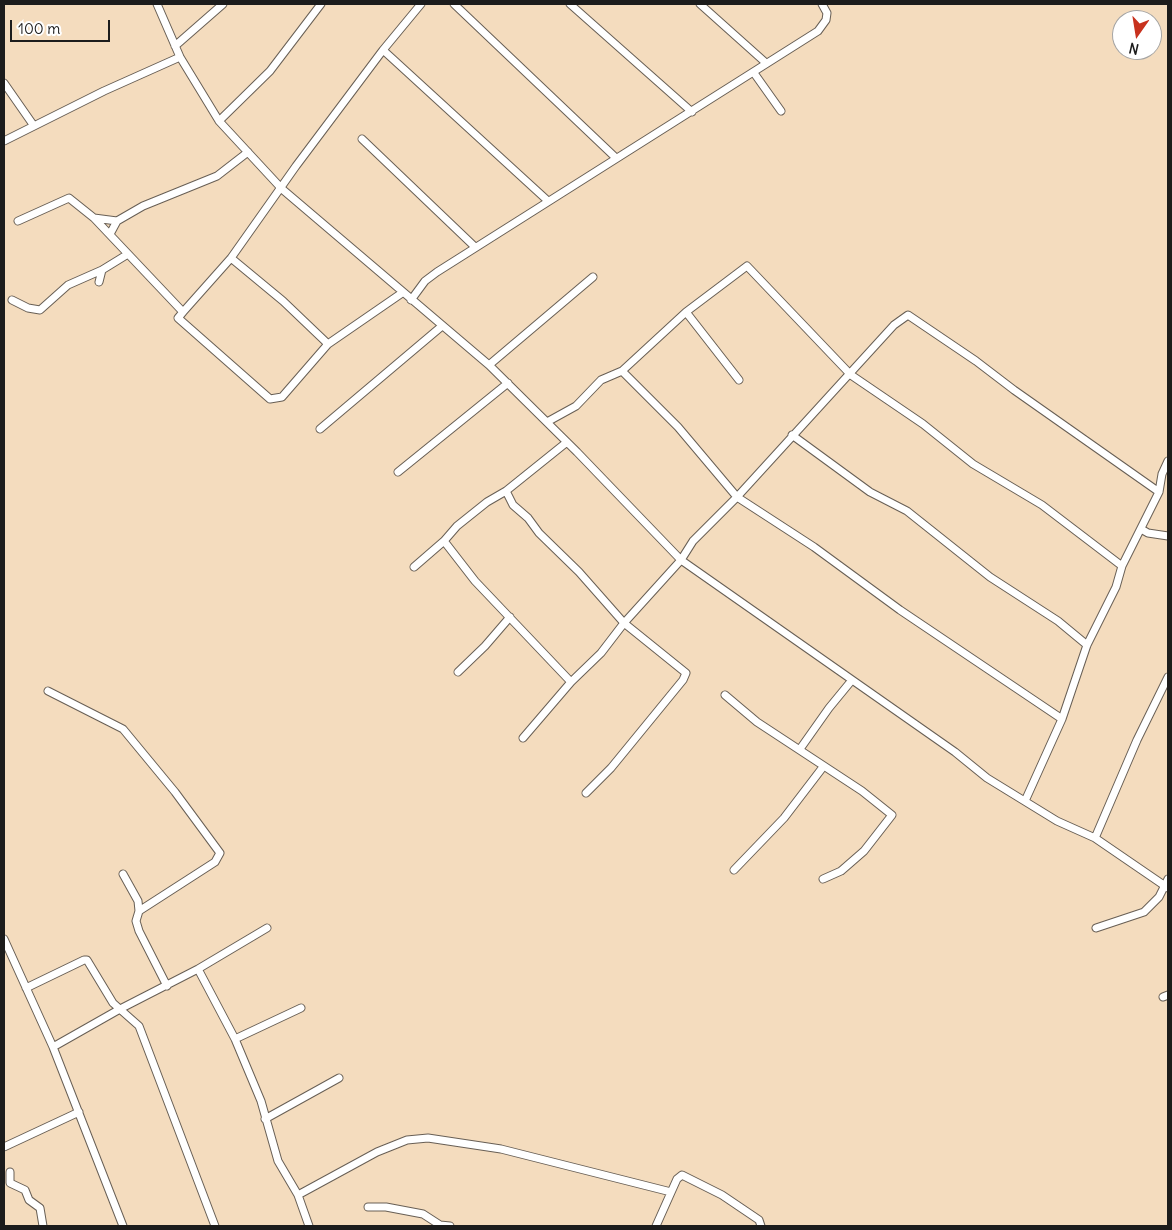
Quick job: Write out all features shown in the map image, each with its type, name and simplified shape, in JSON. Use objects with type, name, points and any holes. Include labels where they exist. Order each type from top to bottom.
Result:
[{"type":"street","points":[[156,4],[174,46],[219,121],[282,189],[402,293],[489,365],[567,442],[681,560],[955,752],[987,778],[1057,821],[1095,838],[1166,887]]},
{"type":"street","points":[[174,46],[223,4]]},
{"type":"street","points":[[219,121],[270,71],[321,4]]},
{"type":"street","points":[[402,293],[328,344],[282,397],[270,399],[178,318],[232,258],[282,189],[296,166],[383,50],[421,4]]},
{"type":"street","points":[[454,4],[616,158]]},
{"type":"street","points":[[570,4],[692,112]]},
{"type":"street","points":[[700,4],[766,63]]},
{"type":"street","points":[[411,300],[426,281],[437,272],[754,73],[766,63],[820,29],[827,13],[822,4]]},
{"type":"street","points":[[383,50],[548,201]]},
{"type":"street","points":[[4,141],[180,57]]},
{"type":"street","points":[[754,73],[781,111]]},
{"type":"street","points":[[4,83],[34,126]]},
{"type":"street","points":[[362,138],[476,247]]},
{"type":"street","points":[[110,234],[117,221],[143,206],[218,176],[248,152]]},
{"type":"street","points":[[18,221],[69,198],[110,234],[183,312]]},
{"type":"street","points":[[94,218],[117,221]]},
{"type":"street","points":[[12,300],[28,308],[40,310],[68,285],[102,270],[128,254]]},
{"type":"street","points":[[232,258],[283,301],[328,344]]},
{"type":"street","points":[[547,422],[576,406],[601,380],[622,371],[686,312],[747,266],[851,375],[923,424],[974,464],[1042,506],[1122,566]]},
{"type":"street","points":[[99,282],[102,270]]},
{"type":"street","points":[[489,365],[593,277]]},
{"type":"street","points":[[686,312],[739,380]]},
{"type":"street","points":[[523,738],[681,560],[693,541],[737,497],[792,435],[851,375],[894,325],[908,315],[994,373],[1014,390],[1159,492]]},
{"type":"street","points":[[320,429],[442,326]]},
{"type":"street","points":[[622,371],[678,427],[737,497],[814,547],[900,610],[1062,719]]},
{"type":"street","points":[[398,472],[508,383]]},
{"type":"street","points":[[792,435],[829,464],[870,492],[907,511],[990,577],[1058,621],[1087,646]]},
{"type":"street","points":[[414,567],[444,541],[457,526],[487,502],[506,491],[567,442]]},
{"type":"street","points":[[1025,800],[1062,719],[1087,646],[1116,587],[1122,566],[1159,492],[1162,474],[1168,461]]},
{"type":"street","points":[[506,491],[513,505],[528,518],[539,533],[579,572],[624,623],[686,673],[683,680],[611,768],[586,793]]},
{"type":"street","points":[[1141,528],[1148,534],[1168,536]]},
{"type":"street","points":[[444,541],[475,581],[571,682]]},
{"type":"street","points":[[458,672],[485,646],[510,617]]},
{"type":"street","points":[[1095,838],[1137,740],[1168,677]]},
{"type":"street","points":[[800,749],[829,708],[852,680]]},
{"type":"street","points":[[48,691],[123,729],[175,792],[220,853],[215,862],[139,911]]},
{"type":"street","points":[[725,695],[757,722],[800,749],[892,815],[864,850],[841,871],[823,879]]},
{"type":"street","points":[[734,870],[784,818],[823,767]]},
{"type":"street","points":[[123,874],[138,901],[139,911],[136,921],[139,931],[167,986]]},
{"type":"street","points":[[1096,928],[1144,912],[1152,906],[1166,887],[1168,879]]},
{"type":"street","points":[[53,1048],[120,1009],[198,969],[267,928]]},
{"type":"street","points":[[4,938],[53,1048],[123,1226]]},
{"type":"street","points":[[26,988],[86,959],[112,1003],[139,1026],[215,1226]]},
{"type":"street","points":[[198,969],[235,1039],[266,1119],[278,1161],[298,1195],[309,1226]]},
{"type":"street","points":[[235,1039],[301,1008]]},
{"type":"street","points":[[266,1119],[339,1078]]},
{"type":"street","points":[[4,1147],[79,1112]]},
{"type":"street","points":[[298,1195],[377,1152],[408,1140],[428,1138],[501,1149],[672,1192]]},
{"type":"street","points":[[10,1172],[10,1183],[25,1190],[29,1200],[40,1208],[43,1226]]},
{"type":"street","points":[[656,1226],[677,1179],[682,1175],[685,1175],[759,1220],[761,1226]]},
{"type":"street","points":[[368,1207],[386,1207],[423,1214],[440,1225],[449,1226]]}]
